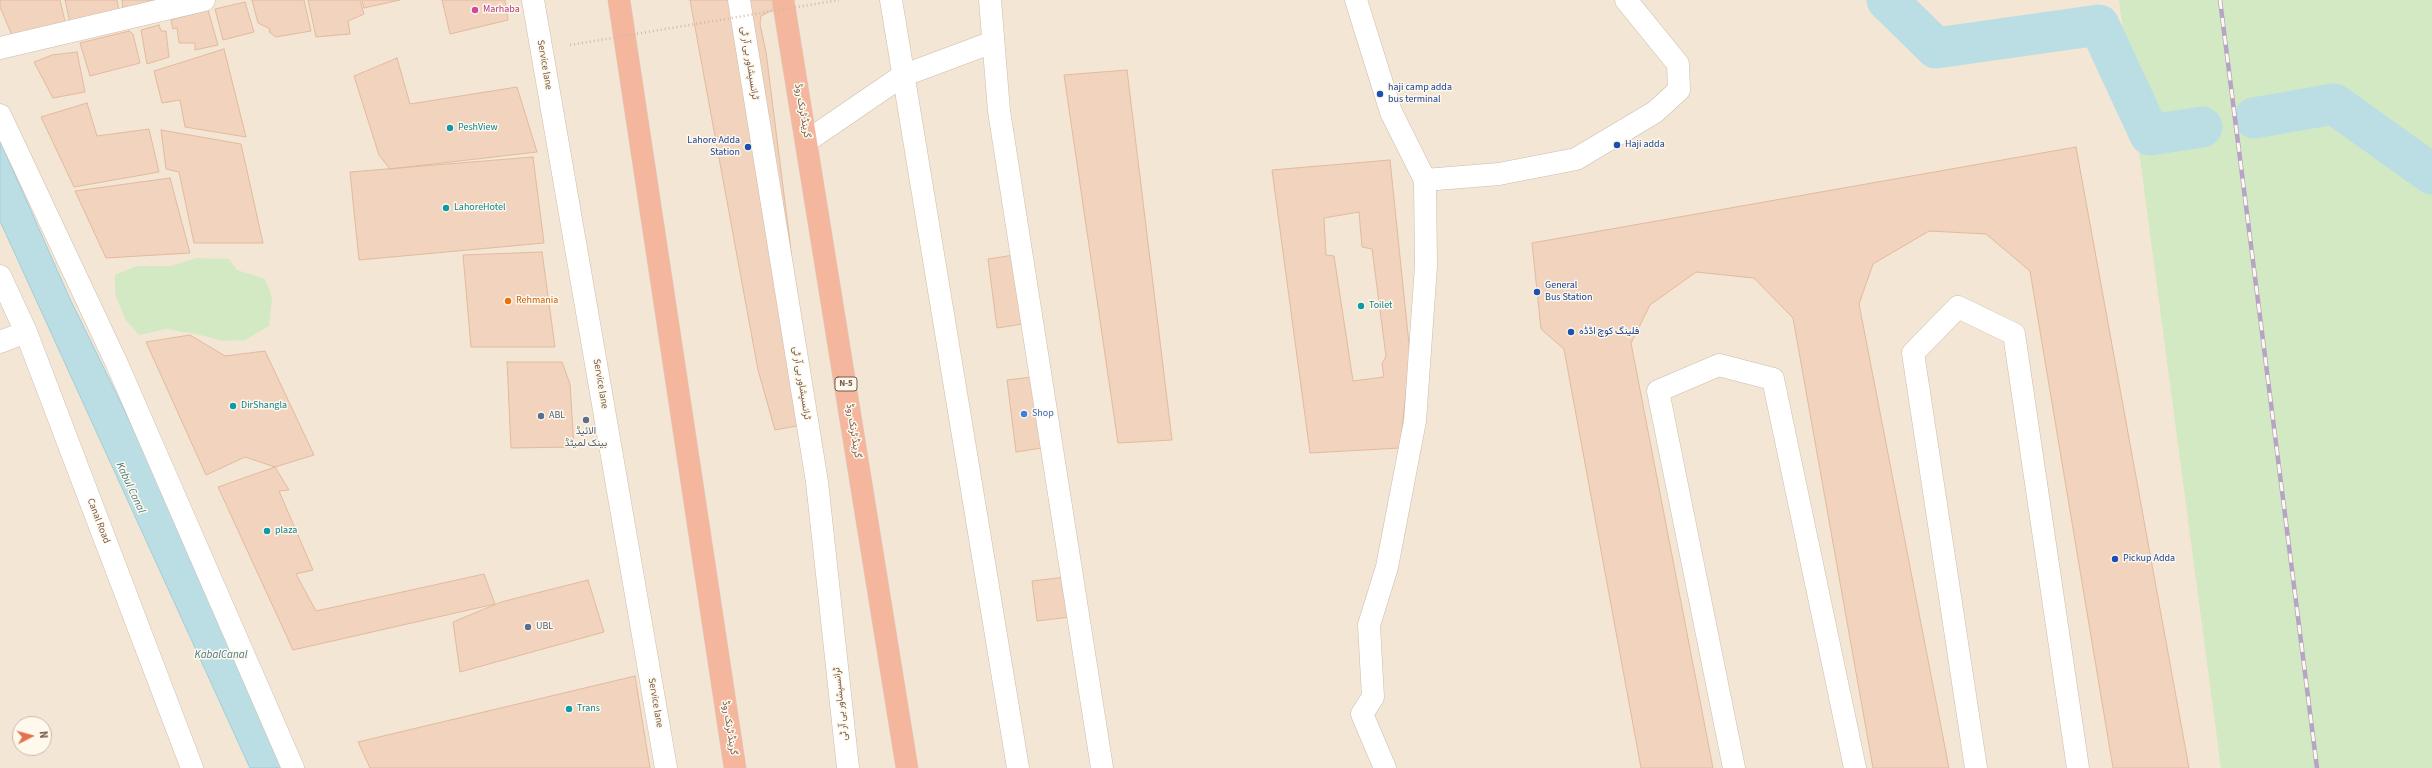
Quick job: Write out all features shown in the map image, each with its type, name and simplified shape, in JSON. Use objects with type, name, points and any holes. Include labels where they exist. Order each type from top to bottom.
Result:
[{"type":"highway","name":"گرینڈ ٹرنک روڈ","points":[[619,0],[735,768]]},
{"type":"highway","name":"گرینڈ ٹرنک روڈ","points":[[783,0],[807,141],[907,768]]},
{"type":"street","points":[[0,48],[204,0]]},
{"type":"street","name":"Service lane","points":[[533,0],[666,768]]},
{"type":"street","name":"ٹرانسپشاور بی آر ٹی","points":[[739,0],[817,482],[848,768]]},
{"type":"street","points":[[890,0],[1018,768]]},
{"type":"street","points":[[990,0],[1000,111],[1102,768]]},
{"type":"street","points":[[1356,0],[1391,112],[1425,180],[1426,266],[1415,421],[1387,567],[1369,625],[1373,697],[1362,714],[1384,768]]},
{"type":"street","points":[[1425,180],[1499,174],[1576,159],[1655,112],[1679,90],[1678,64],[1626,0]]},
{"type":"street","points":[[807,141],[902,76],[993,42]]},
{"type":"street","points":[[0,115],[117,364],[293,768]]},
{"type":"street","name":"Canal Road","points":[[0,276],[26,332],[192,768]]},
{"type":"street","points":[[1976,768],[1913,353],[1958,307],[2014,334],[2078,768]]},
{"type":"street","points":[[0,342],[26,332]]},
{"type":"street","points":[[1734,768],[1658,391],[1719,365],[1773,379],[1855,768]]},
{"type":"path","points":[[570,45],[839,0]]},
{"type":"shaded area","points":[[0,0],[2432,0],[2432,768],[0,768]]},
{"type":"green space","points":[[2119,0],[2432,0],[2432,768],[2221,768]]},
{"type":"green space","points":[[196,258],[229,259],[237,270],[265,279],[272,297],[269,326],[245,340],[222,341],[197,334],[166,329],[139,335],[125,319],[115,294],[115,275],[137,266],[171,266]]},
{"type":"water","name":"KabalCanal","points":[[0,141],[70,299],[237,640],[295,768],[250,768],[0,221]]},
{"type":"building","points":[[0,0],[60,0],[67,30],[13,38],[0,7]]},
{"type":"building","points":[[65,0],[117,0],[119,12],[70,23]]},
{"type":"building","points":[[122,0],[172,0],[123,10]]},
{"type":"building","points":[[252,0],[304,0],[311,31],[276,37],[269,32],[270,29],[258,23]]},
{"type":"building","points":[[308,0],[360,0],[364,14],[348,21],[350,34],[316,37]]},
{"type":"building","points":[[362,0],[400,0],[364,8]]},
{"type":"building","name":"Marhaba","points":[[442,0],[505,0],[508,20],[450,34]]},
{"type":"building","name":"Lahore Adda Station","points":[[690,0],[774,0],[776,8],[761,16],[760,24],[766,52],[790,242],[807,424],[775,430],[758,370]]},
{"type":"building","points":[[245,2],[254,32],[223,40],[215,9]]},
{"type":"building","points":[[208,10],[218,45],[195,50],[195,43],[179,43],[177,28],[173,29],[171,21],[176,18]]},
{"type":"building","points":[[159,25],[161,31],[166,31],[169,57],[147,64],[141,30]]},
{"type":"building","points":[[129,31],[133,34],[140,63],[90,76],[80,43]]},
{"type":"building","points":[[224,49],[246,137],[185,127],[180,100],[162,103],[154,71]]},
{"type":"building","points":[[77,52],[85,92],[53,98],[34,62],[52,55]]},
{"type":"building","name":"PeshView","points":[[397,58],[410,104],[517,87],[537,152],[390,169],[379,155],[354,76]]},
{"type":"building","points":[[1127,70],[1172,440],[1118,443],[1064,75]]},
{"type":"building","points":[[87,103],[97,136],[149,129],[159,172],[74,187],[41,117]]},
{"type":"building","points":[[161,130],[241,144],[263,243],[194,243],[179,172],[166,169]]},
{"type":"building","name":"Pickup Adda","points":[[2076,147],[2189,768],[2113,768],[2030,271],[1986,234],[1929,231],[1873,264],[1859,304],[1949,768],[1873,768],[1793,318],[1754,278],[1696,272],[1650,305],[1631,343],[1713,768],[1641,768],[1564,349],[1541,329],[1532,243]]},
{"type":"building","name":"LahoreHotel","points":[[533,157],[544,243],[359,260],[350,172]]},
{"type":"building","points":[[1390,160],[1410,354],[1400,448],[1310,453],[1272,170]]},
{"type":"building","points":[[170,178],[190,253],[106,258],[75,191]]},
{"type":"building","name":"Toilet","points":[[1359,212],[1362,247],[1372,249],[1386,356],[1382,364],[1384,377],[1353,381],[1334,256],[1326,255],[1324,218]]},
{"type":"building","name":"Rehmania","points":[[542,252],[555,347],[471,347],[463,255]]},
{"type":"building","points":[[1014,255],[1023,324],[997,328],[988,259]]},
{"type":"building","name":"DirShangla","points":[[190,335],[225,356],[265,351],[314,455],[275,467],[245,457],[206,475],[146,342]]},
{"type":"building","name":"ABL","points":[[507,362],[562,362],[570,384],[574,447],[511,448]]},
{"type":"building","name":"Shop","points":[[1032,377],[1042,448],[1016,452],[1007,380]]},
{"type":"building","name":"plaza","points":[[275,467],[289,490],[279,491],[313,570],[296,574],[316,611],[484,574],[495,604],[293,650],[218,487]]},
{"type":"building","points":[[1066,577],[1070,617],[1037,621],[1032,581]]},
{"type":"building","name":"UBL","points":[[588,580],[604,632],[460,672],[453,622],[501,602]]},
{"type":"building","name":"Trans","points":[[635,676],[650,768],[370,768],[358,742]]},
{"type":"waterway","points":[[1887,0],[1936,48],[2099,25],[2150,135],[2202,127]]},
{"type":"waterway","points":[[2254,118],[2334,104],[2432,174]]},
{"type":"railway","points":[[2220,0],[2317,768]]},
{"type":"place","name":"Marhaba","points":[[475,10]]},
{"type":"place","name":"haji camp adda bus terminal","points":[[1380,94]]},
{"type":"place","name":"PeshView","points":[[450,128]]},
{"type":"place","name":"Haji adda","points":[[1617,145]]},
{"type":"place","name":"Lahore Adda Station","points":[[748,147]]},
{"type":"place","name":"LahoreHotel","points":[[446,208]]},
{"type":"place","name":"General Bus Station","points":[[1537,292]]},
{"type":"place","name":"Rehmania","points":[[508,301]]},
{"type":"place","name":"Toilet","points":[[1361,306]]},
{"type":"place","name":"فلینگ کوچ اڈڈہ","points":[[1571,332]]},
{"type":"place","name":"DirShangla","points":[[233,406]]},
{"type":"place","name":"Shop","points":[[1024,414]]},
{"type":"place","name":"ABL","points":[[541,416]]},
{"type":"place","name":"الائیڈ بینک لمیٹڈ","points":[[586,420]]},
{"type":"place","name":"plaza","points":[[267,531]]},
{"type":"place","name":"Pickup Adda","points":[[2115,559]]},
{"type":"place","name":"UBL","points":[[528,627]]},
{"type":"place","name":"Trans","points":[[569,709]]},
{"type":"water label","name":"Kabul Canal","points":[[130,488]]}]
